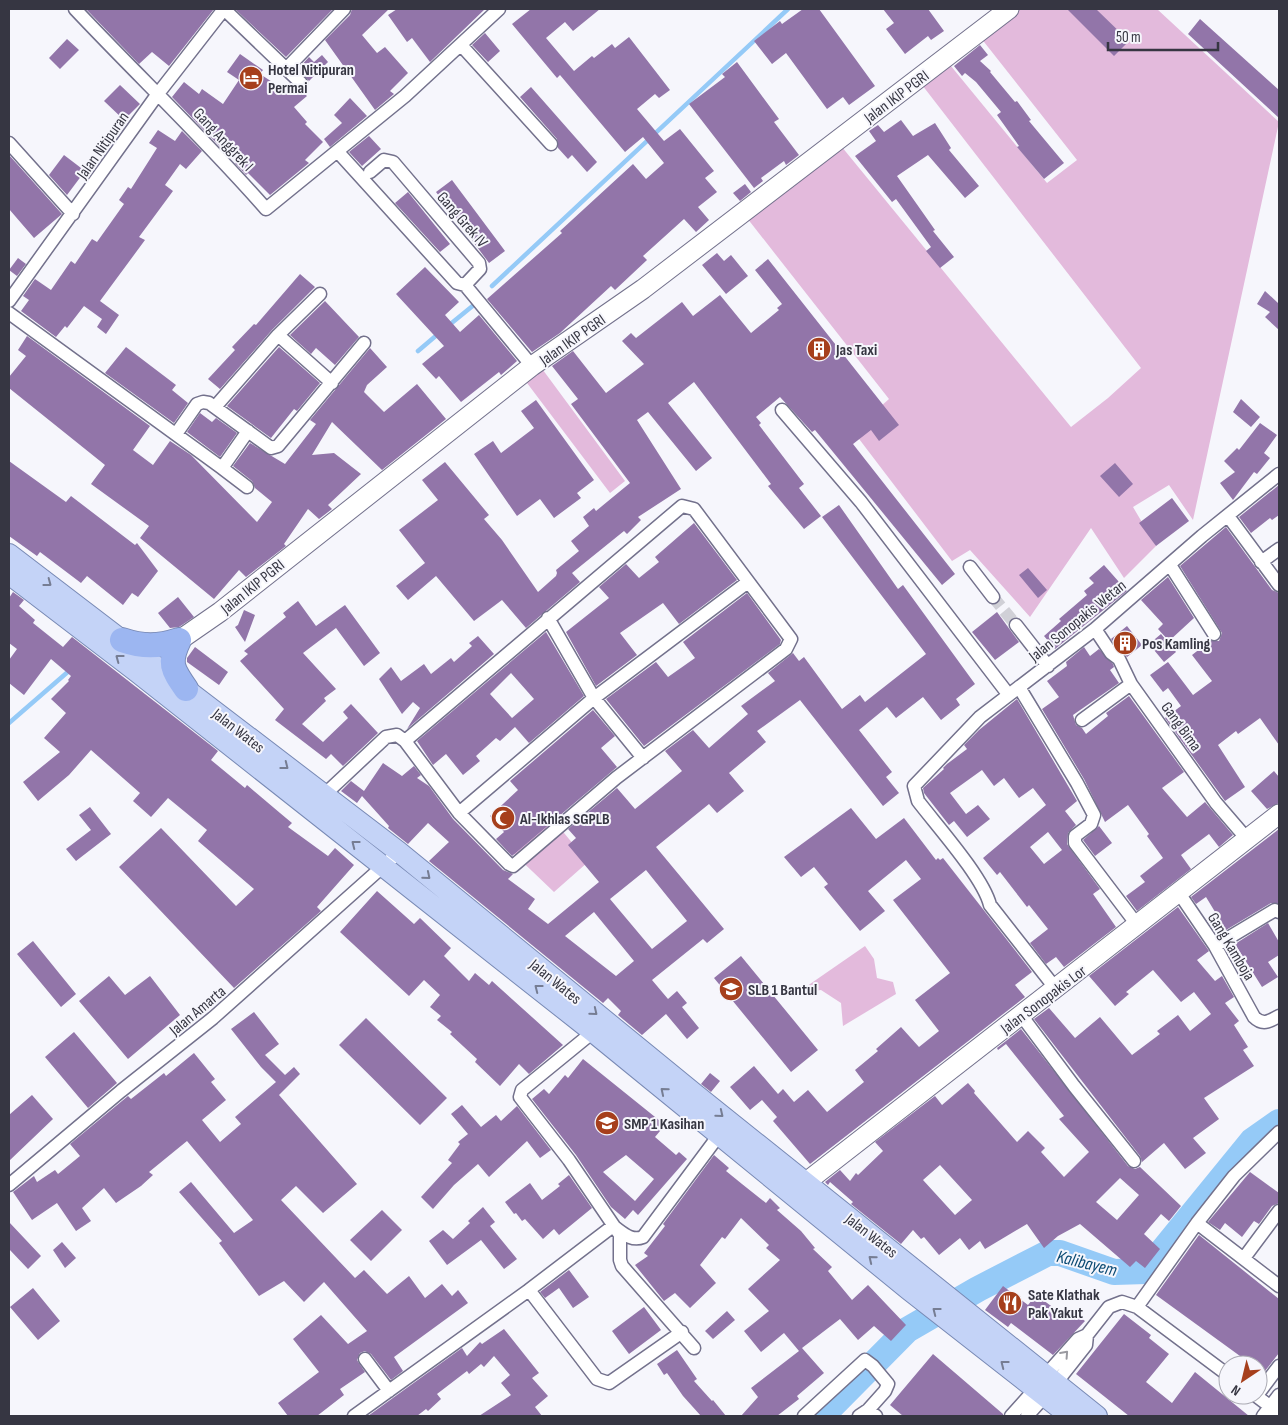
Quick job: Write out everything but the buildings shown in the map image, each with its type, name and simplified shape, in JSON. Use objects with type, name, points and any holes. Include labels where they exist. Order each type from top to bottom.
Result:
[{"type":"highway","points":[[122,640],[138,645],[155,646],[179,640]]},
{"type":"highway","points":[[179,640],[172,655],[172,664],[186,689]]},
{"type":"main road","name":"Jalan IKIP PGRI","points":[[144,666],[220,612],[532,366],[643,288],[1009,9]]},
{"type":"main road","name":"Jalan Wates","points":[[9,554],[122,640],[144,666],[186,689],[323,796],[399,852],[805,1183],[917,1284]]},
{"type":"main road","name":"Jalan Wates","points":[[9,574],[144,666],[384,866],[719,1135],[917,1284],[1045,1386],[1097,1416]]},
{"type":"main road","name":"Jalan Sonopakis Lor","points":[[805,1183],[1138,926],[1279,814]]},
{"type":"main road","name":"Jalan Wates","points":[[1045,1386],[1070,1416]]},
{"type":"street","name":"Gang Anggrek I","points":[[75,9],[157,95],[220,156],[266,209],[338,152]]},
{"type":"street","name":"Jalan Nitipuran","points":[[9,301],[157,95],[224,9]]},
{"type":"street","points":[[224,9],[301,83]]},
{"type":"street","points":[[287,68],[344,9]]},
{"type":"street","points":[[499,9],[405,96],[338,152],[457,283],[465,285],[532,366]]},
{"type":"street","points":[[461,45],[551,144]]},
{"type":"street","points":[[9,143],[73,214]]},
{"type":"street","name":"Gang Grek IV","points":[[370,172],[384,160],[393,162],[479,263],[480,269],[465,285]]},
{"type":"street","points":[[215,407],[278,335],[320,294]]},
{"type":"street","points":[[9,312],[247,487]]},
{"type":"street","points":[[278,335],[332,383]]},
{"type":"street","points":[[176,434],[197,404],[203,402],[215,407],[271,448],[278,446],[364,343]]},
{"type":"street","points":[[782,410],[861,502],[1008,694]]},
{"type":"street","points":[[222,468],[248,431]]},
{"type":"street","name":"Jalan Sonopakis Wetan","points":[[1056,989],[990,904],[978,878],[918,801],[914,791],[916,782],[980,717],[1095,629],[1279,474]]},
{"type":"street","points":[[323,796],[386,737],[393,734],[405,741],[459,813],[513,866],[643,758],[789,646],[791,639],[694,509],[682,506],[405,741]]},
{"type":"street","points":[[1228,516],[1279,585]]},
{"type":"street","points":[[1261,562],[1279,550]]},
{"type":"street","points":[[1170,565],[1214,634]]},
{"type":"street","points":[[970,567],[993,597]]},
{"type":"street","points":[[459,813],[594,698],[748,582]]},
{"type":"street","points":[[548,618],[594,698],[643,758]]},
{"type":"street","points":[[1016,626],[1048,666]]},
{"type":"street","name":"Gang Bima","points":[[1095,629],[1111,654],[1122,664],[1131,684],[1216,802],[1247,839]]},
{"type":"street","points":[[1082,720],[1131,684]]},
{"type":"street","points":[[1019,687],[1077,783],[1094,815],[1091,824],[1075,836],[1075,843],[1138,926]]},
{"type":"street","name":"Jalan Amarta","points":[[9,1185],[121,1091],[213,1018],[399,852]]},
{"type":"street","name":"Gang Kamboja","points":[[1179,893],[1215,946],[1254,1017],[1267,1023],[1279,1016]]},
{"type":"street","points":[[1215,946],[1274,910],[1279,912]]},
{"type":"street","points":[[1022,1015],[1074,1086],[1134,1161]]},
{"type":"street","points":[[593,1032],[522,1090],[520,1095],[569,1160],[620,1235],[622,1266],[682,1332],[694,1348]]},
{"type":"street","points":[[1137,1307],[1197,1223],[1234,1176],[1279,1132]]},
{"type":"street","points":[[613,1226],[629,1237],[638,1239],[643,1237],[719,1135]]},
{"type":"street","points":[[1244,1258],[1279,1211]]},
{"type":"street","points":[[1197,1223],[1279,1286]]},
{"type":"street","points":[[354,1416],[529,1290],[613,1226]]},
{"type":"street","points":[[529,1290],[597,1379],[603,1383],[609,1383],[682,1332]]},
{"type":"street","points":[[1027,1416],[1045,1386],[1078,1339],[1087,1335],[1109,1307],[1122,1302],[1137,1307],[1218,1368]]},
{"type":"street","points":[[365,1359],[389,1391]]},
{"type":"street","points":[[804,1416],[865,1360],[873,1365],[888,1386],[868,1414]]},
{"type":"street","points":[[1268,1380],[1279,1366]]},
{"type":"street","points":[[1011,1416],[1045,1386]]},
{"type":"street","points":[[1271,1412],[1279,1395]]},
{"type":"shaded area","points":[[1010,9],[1157,9],[1279,122],[1193,520],[1169,485],[1133,507],[1156,546],[1124,578],[1091,528],[1030,617],[970,550],[952,561],[853,431],[889,399],[747,218],[837,141],[1071,427],[1108,398],[1141,368],[919,81],[946,60],[1047,183],[1077,160],[977,33]]},
{"type":"shaded area","points":[[540,366],[625,481],[610,493],[524,379]]},
{"type":"shaded area","points":[[550,816],[588,862],[554,892],[510,850]]},
{"type":"shaded area","points":[[865,946],[874,959],[877,978],[893,982],[896,994],[843,1026],[841,1003],[821,990],[797,993]]},
{"type":"waterway","points":[[492,286],[788,9]]},
{"type":"waterway","points":[[448,326],[475,304]]},
{"type":"waterway","points":[[418,351],[438,334]]},
{"type":"waterway","points":[[9,723],[70,670]]},
{"type":"waterway","name":"Kalibayem","points":[[822,1416],[907,1330],[978,1289],[1048,1253],[1060,1253],[1114,1272],[1146,1271],[1252,1141],[1279,1122]]},
{"type":"tunnel","points":[[993,597],[1016,625]]},
{"type":"place","name":"Hotel Nitipuran Permai","points":[[251,78]]},
{"type":"place","name":"Jas Taxi","points":[[819,349]]},
{"type":"place","name":"Pos Kamling","points":[[1125,643]]},
{"type":"place","name":"Al-Ikhlas SGPLB","points":[[503,818]]},
{"type":"place","name":"SLB 1 Bantul","points":[[731,989]]},
{"type":"place","name":"SMP 1 Kasihan","points":[[607,1123]]},
{"type":"place","name":"Sate Klathak Pak Yakut","points":[[1010,1303]]}]
